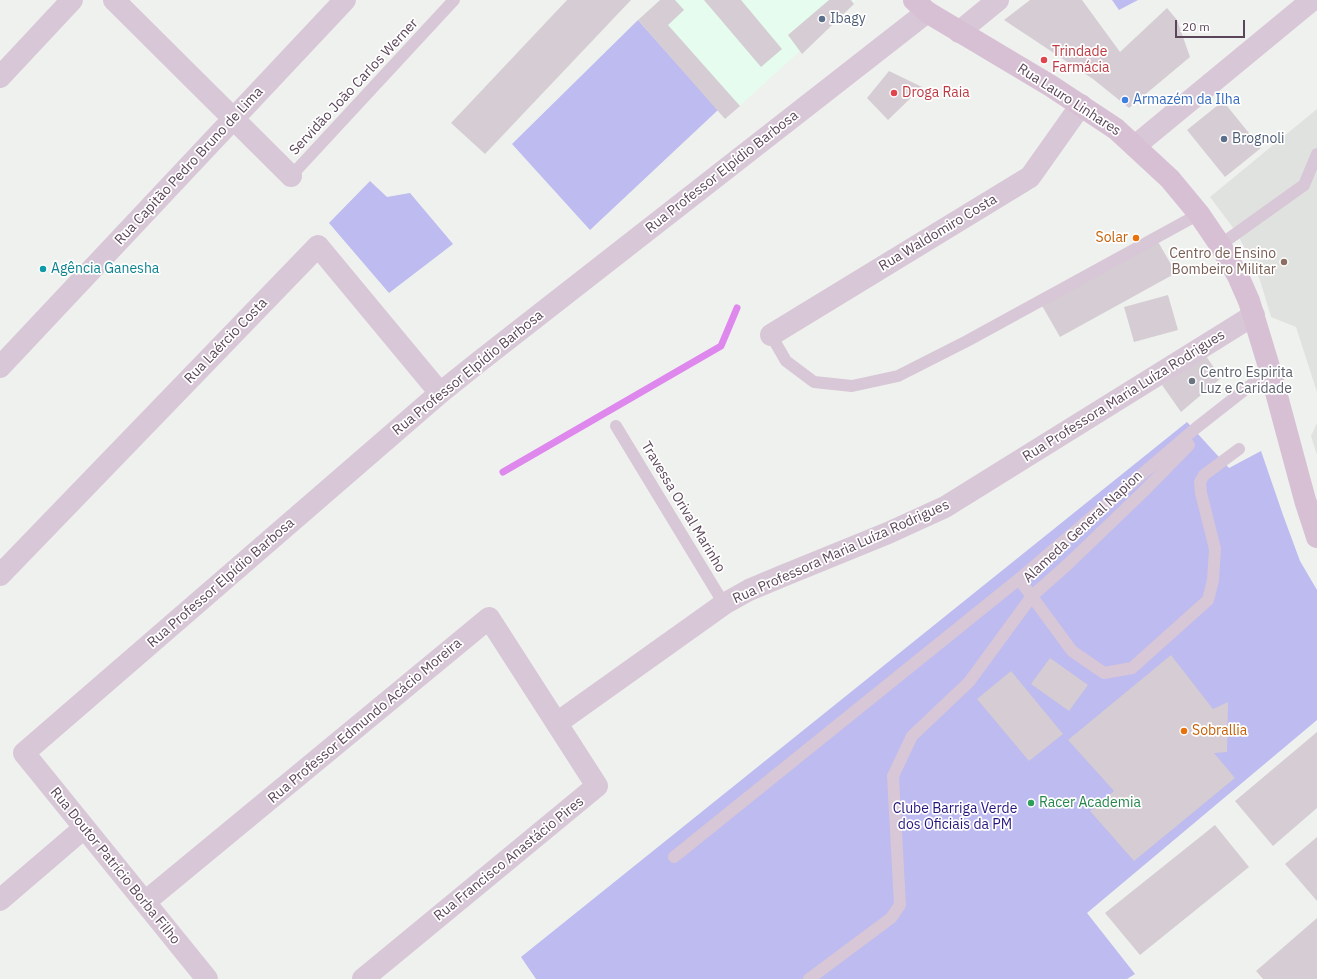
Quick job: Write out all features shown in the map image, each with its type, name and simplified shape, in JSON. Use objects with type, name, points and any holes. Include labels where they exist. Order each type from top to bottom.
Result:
[{"type":"main road","name":"Rua Lauro Linhares","points":[[920,6],[959,32],[1082,105],[1116,129],[1170,179],[1199,214],[1220,245],[1238,276],[1254,315],[1305,500],[1317,537]]},
{"type":"street","points":[[0,78],[72,0]]},
{"type":"street","points":[[114,0],[291,176]]},
{"type":"street","name":"Rua Capitão Pedro Bruno de Lima","points":[[0,367],[345,0]]},
{"type":"street","points":[[959,32],[998,0]]},
{"type":"street","points":[[1135,146],[1312,0]]},
{"type":"street","name":"Rua Professor Elpídio Barbosa","points":[[24,753],[440,393],[920,6]]},
{"type":"street","name":"Rua Waldomiro Costa","points":[[770,335],[1030,177],[1082,105]]},
{"type":"street","name":"Rua Laércio Costa","points":[[0,575],[318,246],[440,393]]},
{"type":"street","name":"Rua Professora Maria Luíza Rodrigues","points":[[557,723],[724,604],[749,590],[888,533],[945,507],[1254,315]]},
{"type":"street","name":"Rua Professor Edmundo Acácio Moreira","points":[[145,902],[489,618],[557,723]]},
{"type":"street","name":"Rua Francisco Anastácio Pires","points":[[363,979],[597,786],[557,723]]},
{"type":"street","name":"Rua Doutor Patrício Borba Filho","points":[[24,753],[207,979]]},
{"type":"street","points":[[0,900],[84,828]]},
{"type":"lane","name":"Servidão João Carlos Werner","points":[[291,176],[454,0]]},
{"type":"lane","points":[[1220,245],[1304,185],[1317,154]]},
{"type":"lane","points":[[770,335],[786,361],[814,382],[852,386],[898,376],[967,341],[1199,214]]},
{"type":"lane","points":[[674,857],[1019,579],[1196,428],[1270,370]]},
{"type":"lane","name":"Travessa Orival Marinho","points":[[616,426],[724,604]]},
{"type":"lane","name":"Alameda General Napion","points":[[1189,445],[1144,491],[1067,565],[1032,596],[1072,652],[1104,672],[1132,668],[1208,600],[1213,580],[1215,549],[1201,493],[1200,482],[1204,475],[1239,448]]},
{"type":"lane","points":[[809,979],[891,918],[900,905],[893,776],[912,736],[969,682],[1032,596],[1019,579]]},
{"type":"shaded area","points":[[660,0],[856,0],[725,119],[638,20]]},
{"type":"shaded area","name":"Centro de Ensino Bombeiro Militar","points":[[1317,109],[1317,392],[1296,327],[1271,317],[1260,280],[1237,233],[1210,197]]},
{"type":"shaded area","points":[[1317,423],[1317,455],[1311,436]]},
{"type":"green space","points":[[1112,0],[1138,0],[1119,10]]},
{"type":"green space","points":[[638,20],[718,110],[590,230],[512,144]]},
{"type":"green space","points":[[370,181],[387,197],[410,193],[453,244],[389,293],[329,223]]},
{"type":"green space","name":"Clube Barriga Verde dos Oficiais da PM","points":[[1187,422],[1229,468],[1261,451],[1300,561],[1317,590],[1317,720],[1087,913],[1135,974],[1127,979],[536,979],[521,957]]},
{"type":"building","points":[[567,0],[631,0],[485,154],[451,123]]},
{"type":"building","points":[[660,0],[675,0],[684,10],[668,25],[740,106],[725,119],[638,20]]},
{"type":"building","points":[[704,0],[741,0],[782,49],[761,67]]},
{"type":"building","name":"Ibagy","points":[[829,0],[851,0],[854,4],[802,54],[788,35]]},
{"type":"building","points":[[1030,0],[1082,0],[1120,52],[1167,8],[1177,20],[1190,57],[1129,108],[1093,79],[1004,20]]},
{"type":"building","name":"Droga Raia","points":[[889,71],[922,87],[888,120],[867,98]]},
{"type":"building","name":"Brognoli","points":[[1223,101],[1261,148],[1225,177],[1187,130]]},
{"type":"building","points":[[1157,240],[1176,273],[1060,337],[1041,304]]},
{"type":"building","points":[[1168,295],[1178,330],[1134,342],[1124,307]]},
{"type":"building","name":"Centro Espirita Luz e Caridade","points":[[1206,356],[1221,378],[1181,412],[1162,385]]},
{"type":"building","points":[[1171,655],[1213,709],[1228,702],[1227,752],[1214,753],[1235,778],[1134,861],[1090,811],[1114,791],[1068,740]]},
{"type":"building","points":[[1050,658],[1088,685],[1069,711],[1031,684]]},
{"type":"building","points":[[1011,671],[1063,734],[1029,761],[977,699]]},
{"type":"building","points":[[1317,732],[1317,808],[1273,846],[1235,801]]},
{"type":"building","points":[[1215,825],[1249,867],[1140,955],[1105,913]]},
{"type":"building","points":[[1317,837],[1317,901],[1285,864]]},
{"type":"building","points":[[1317,918],[1317,979],[1263,979],[1256,971]]},
{"type":"waterway","points":[[503,472],[721,346],[737,308]]},
{"type":"place","name":"Ibagy","points":[[822,19]]},
{"type":"place","name":"Trindade Farmácia","points":[[1044,60]]},
{"type":"place","name":"Droga Raia","points":[[894,93]]},
{"type":"place","name":"Armazém da Ilha","points":[[1125,100]]},
{"type":"place","name":"Brognoli","points":[[1224,139]]},
{"type":"place","name":"Solar","points":[[1136,238]]},
{"type":"place","name":"Centro de Ensino Bombeiro Militar","points":[[1284,262]]},
{"type":"place","name":"Agência Ganesha","points":[[43,269]]},
{"type":"place","name":"Centro Espirita Luz e Caridade","points":[[1192,381]]},
{"type":"place","name":"Sobrallia","points":[[1184,731]]},
{"type":"place","name":"Racer Academia","points":[[1031,803]]}]
